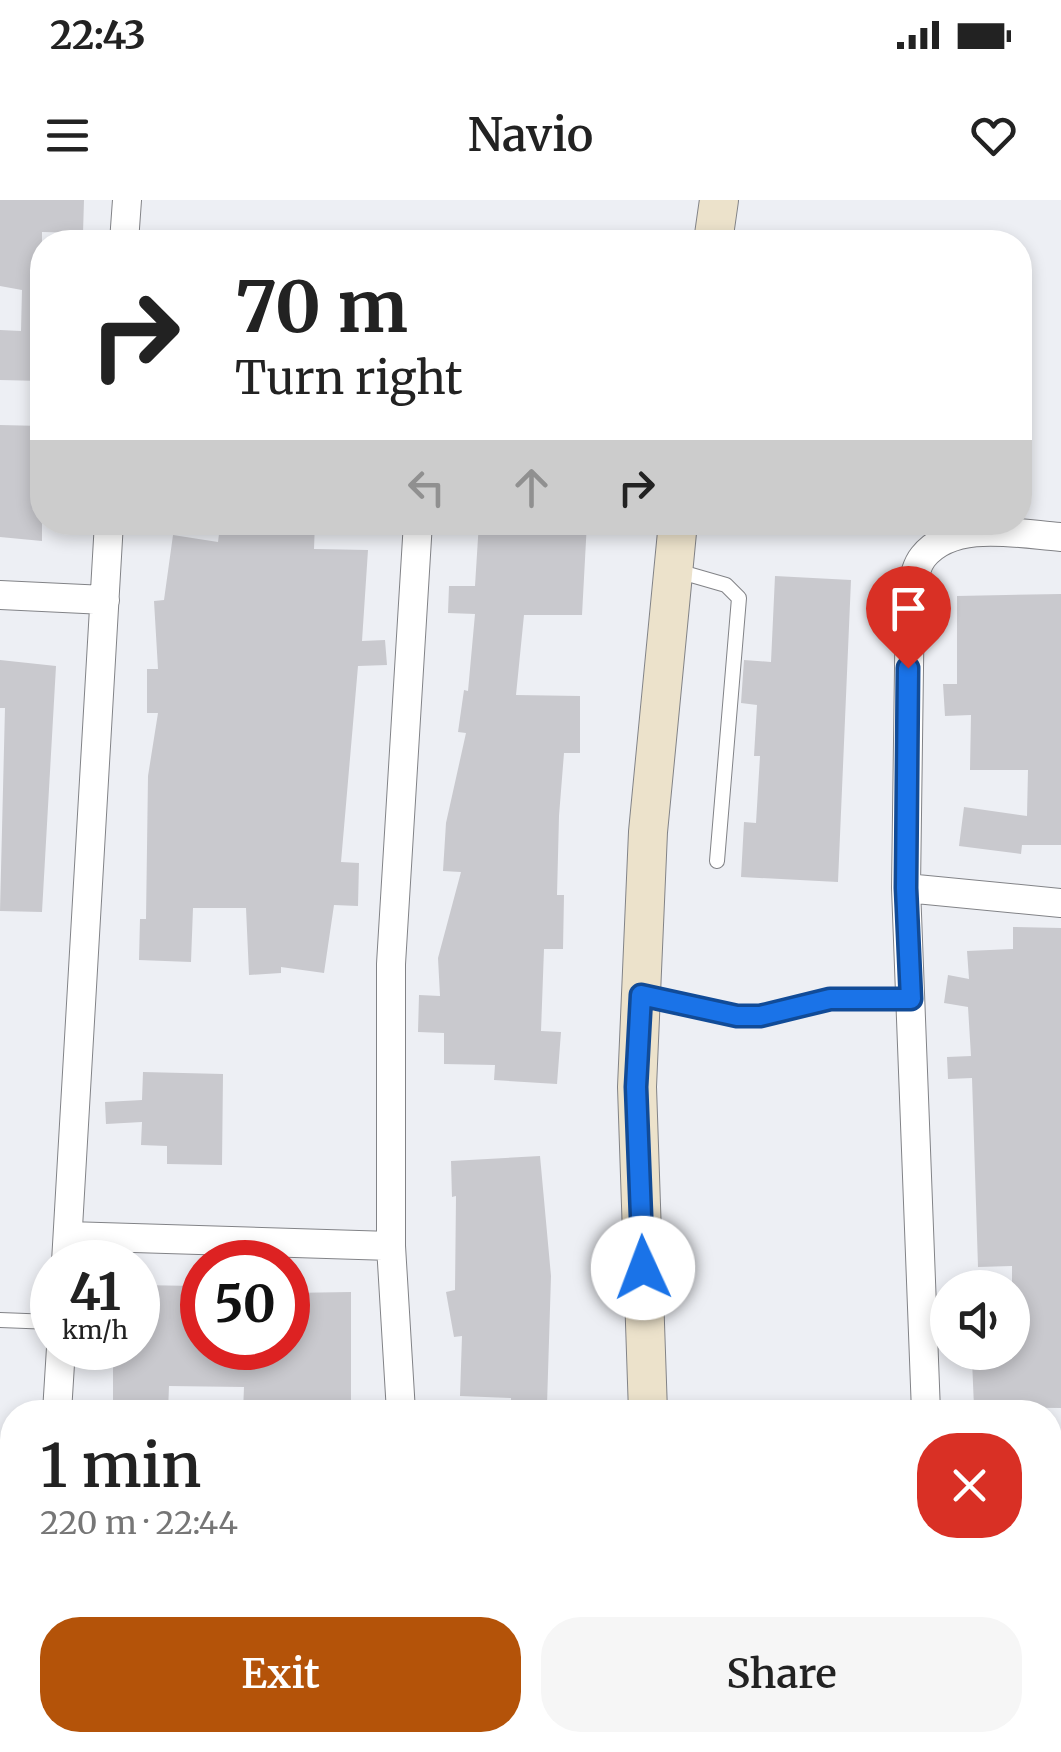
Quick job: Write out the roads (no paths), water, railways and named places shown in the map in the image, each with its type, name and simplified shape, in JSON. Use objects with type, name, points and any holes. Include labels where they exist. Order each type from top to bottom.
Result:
[{"type":"main road","points":[[715,230],[719,200]]},
{"type":"main road","points":[[648,1400],[636,1087],[648,832],[677,535]]},
{"type":"street","points":[[125,230],[127,200]]},
{"type":"street","points":[[68,1240],[108,535]]},
{"type":"street","points":[[400,1400],[391,1246],[391,964],[417,535]]},
{"type":"street","points":[[926,1400],[906,888],[910,595],[920,561],[938,542],[969,535]]},
{"type":"street","points":[[1029,535],[1061,537]]},
{"type":"street","points":[[0,595],[105,600]]},
{"type":"street","points":[[906,888],[1061,903]]},
{"type":"street","points":[[160,1248],[391,1246]]},
{"type":"street","points":[[58,1400],[60,1370]]},
{"type":"lane","points":[[673,570],[726,585],[738,598],[717,861]]},
{"type":"lane","points":[[641,995],[737,1016],[760,1016],[830,999],[911,999]]},
{"type":"lane","points":[[0,1320],[30,1321]]}]
